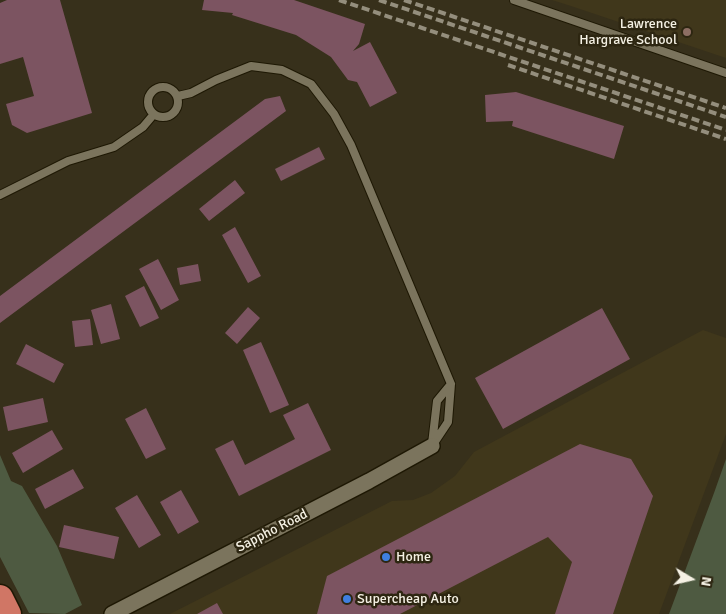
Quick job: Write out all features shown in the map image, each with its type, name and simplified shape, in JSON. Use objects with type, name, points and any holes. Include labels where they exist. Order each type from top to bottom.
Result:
[{"type":"highway","points":[[0,598],[8,614]]},
{"type":"street","name":"Sappho Road","points":[[112,614],[369,481],[432,446]]},
{"type":"lane","points":[[514,0],[726,73]]},
{"type":"lane","points":[[178,96],[192,93],[251,66],[282,70],[311,84],[334,114],[351,145],[451,384],[448,422],[432,446]]},
{"type":"lane","points":[[156,88],[171,88],[178,96],[178,106],[172,114],[163,117],[154,114],[148,106],[150,94],[156,88]]},
{"type":"lane","points":[[0,195],[68,161],[114,147],[143,127],[154,114]]},
{"type":"lane","points":[[432,446],[437,401],[451,384]]},
{"type":"shaded area","name":"Lawrence Hargrave School","points":[[552,0],[726,0],[726,58],[571,6]]},
{"type":"shaded area","points":[[703,330],[726,338],[726,434],[659,614],[170,614],[392,501],[413,500],[431,493],[455,476],[474,452]]},
{"type":"green space","points":[[0,455],[11,481],[22,486],[57,546],[82,605],[65,614],[29,613],[0,557]]},
{"type":"green space","points":[[726,459],[726,614],[669,614],[714,493]]},
{"type":"building","points":[[7,0],[60,0],[92,113],[27,133],[12,125],[6,104],[34,96],[23,57],[0,64],[0,3]]},
{"type":"building","points":[[204,0],[294,0],[365,24],[359,44],[353,51],[370,42],[397,93],[370,107],[357,82],[348,80],[331,57],[296,35],[232,15],[233,13],[202,10]]},
{"type":"building","points":[[516,92],[624,126],[614,159],[512,126],[513,121],[486,122],[485,95]]},
{"type":"building","points":[[280,96],[286,111],[0,323],[0,296],[265,99]]},
{"type":"building","points":[[319,147],[325,159],[281,181],[275,169]]},
{"type":"building","points":[[235,180],[245,193],[209,221],[199,209]]},
{"type":"building","points":[[235,227],[261,276],[248,283],[222,235]]},
{"type":"building","points":[[158,259],[179,300],[161,310],[139,269]]},
{"type":"building","points":[[198,264],[201,281],[180,285],[177,268]]},
{"type":"building","points":[[144,286],[159,318],[140,327],[125,296]]},
{"type":"building","points":[[111,304],[120,339],[101,344],[91,310]]},
{"type":"building","points":[[248,307],[260,318],[237,344],[225,333]]},
{"type":"building","points":[[602,308],[630,359],[503,429],[475,378]]},
{"type":"building","points":[[90,319],[93,345],[75,347],[72,321]]},
{"type":"building","points":[[261,342],[289,405],[270,413],[243,350]]},
{"type":"building","points":[[26,344],[64,364],[54,383],[16,364]]},
{"type":"building","points":[[43,398],[48,422],[8,431],[3,407]]},
{"type":"building","points":[[308,403],[331,450],[239,496],[215,449],[233,440],[245,465],[295,439],[283,415]]},
{"type":"building","points":[[146,408],[166,449],[146,459],[125,419]]},
{"type":"building","points":[[52,430],[63,449],[23,473],[12,453]]},
{"type":"building","points":[[580,444],[631,459],[653,496],[613,614],[555,614],[572,562],[548,537],[400,614],[317,614],[327,576]]},
{"type":"building","points":[[73,469],[84,488],[45,509],[35,489]]},
{"type":"building","points":[[181,490],[199,522],[178,534],[160,502]]},
{"type":"building","points":[[137,495],[161,535],[139,548],[115,508]]},
{"type":"building","points":[[64,525],[119,537],[114,559],[59,547]]},
{"type":"building","points":[[217,603],[223,614],[197,614]]},
{"type":"railway","points":[[339,0],[726,130]]},
{"type":"railway","points":[[379,0],[726,117]]},
{"type":"railway","points":[[404,0],[726,108]]},
{"type":"railway","points":[[508,65],[726,139]]},
{"type":"place","name":"Lawrence Hargrave School","points":[[687,32]]},
{"type":"place","name":"Home","points":[[386,557]]},
{"type":"place","name":"Supercheap Auto","points":[[347,599]]}]
